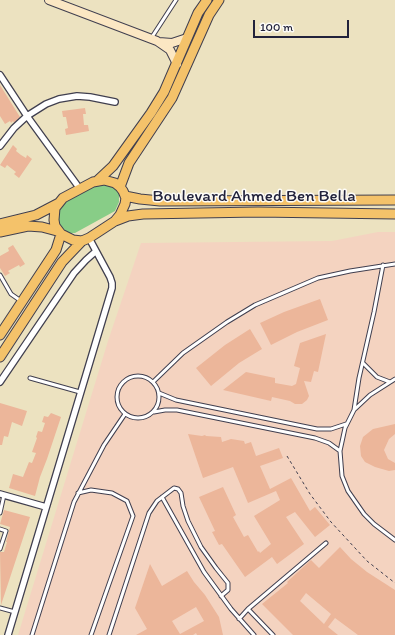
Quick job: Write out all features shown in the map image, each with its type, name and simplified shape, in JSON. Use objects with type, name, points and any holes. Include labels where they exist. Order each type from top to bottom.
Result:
[{"type":"main road","points":[[0,336],[56,250],[59,233],[54,220],[54,214],[59,203],[63,198],[96,181],[113,166],[152,113],[177,64],[198,13],[207,0]]},
{"type":"main road","points":[[120,187],[130,163],[172,98],[208,15],[219,0]]},
{"type":"main road","points":[[0,356],[62,262],[85,239],[115,221],[123,210],[125,196],[120,187],[110,181],[96,181]]},
{"type":"main road","name":"Boulevard Ahmed Ben Bella","points":[[125,196],[140,200],[160,201],[395,200]]},
{"type":"main road","points":[[0,224],[36,215],[59,203]]},
{"type":"main road","name":"Boulevard Ahmed Ben Bella","points":[[115,221],[128,216],[143,214],[258,212],[395,214]]},
{"type":"main road","points":[[0,232],[28,226],[42,227],[73,240],[85,239]]},
{"type":"street","points":[[49,0],[154,40],[170,50],[177,64]]},
{"type":"street","points":[[154,40],[172,43],[187,38]]},
{"type":"street","points":[[0,75],[80,189]]},
{"type":"street","points":[[0,145],[14,128],[28,116],[46,104],[59,99],[71,97],[90,97],[115,102]]},
{"type":"street","points":[[8,635],[112,288],[110,277],[95,252],[85,239]]},
{"type":"street","points":[[0,382],[74,273],[95,252]]},
{"type":"street","points":[[2,494],[46,507]]},
{"type":"lane","points":[[154,40],[176,0]]},
{"type":"lane","points":[[153,382],[183,353],[227,322],[255,305],[318,278],[395,264]]},
{"type":"lane","points":[[383,265],[354,410],[342,437],[340,451],[342,476],[348,491],[374,524],[395,540]]},
{"type":"lane","points":[[0,275],[12,294],[22,302]]},
{"type":"lane","points":[[363,363],[377,377],[390,382]]},
{"type":"lane","points":[[154,412],[158,405],[159,393],[153,382],[146,378],[137,376],[129,378],[122,383],[118,391],[117,399],[125,414],[132,417],[140,418],[154,412],[165,410],[182,411],[315,438],[329,442],[340,451]]},
{"type":"lane","points":[[30,378],[80,392]]},
{"type":"lane","points":[[354,410],[370,395],[395,379]]},
{"type":"lane","points":[[159,393],[183,402],[322,429],[335,428],[348,423]]},
{"type":"lane","points":[[32,635],[78,493],[104,445],[125,414]]},
{"type":"lane","points":[[109,635],[145,521],[154,504],[174,488],[180,491],[186,515],[196,538],[208,557],[228,583],[228,590],[220,596]]},
{"type":"lane","points":[[78,493],[91,490],[112,493],[127,501],[134,516],[91,635]]},
{"type":"lane","points":[[0,513],[2,494]]},
{"type":"lane","points":[[162,497],[197,560],[220,596],[254,635]]},
{"type":"lane","points":[[0,529],[6,531],[0,549]]},
{"type":"lane","points":[[239,619],[248,609],[326,543]]},
{"type":"lane","points":[[0,608],[15,612]]},
{"type":"lane","points":[[248,609],[274,635]]},
{"type":"path","points":[[287,456],[310,494],[334,527],[363,557],[395,583]]},
{"type":"shaded area","points":[[378,232],[395,232],[395,635],[18,635],[108,341],[141,243],[332,241]]},
{"type":"green space","points":[[99,182],[114,186],[119,193],[119,202],[115,211],[75,233],[69,233],[60,227],[58,223],[59,209],[61,206],[76,195]]},
{"type":"building","points":[[0,85],[20,117],[14,123],[13,121],[11,123],[10,121],[5,124],[0,116]]},
{"type":"building","points":[[85,108],[86,114],[83,114],[84,125],[88,125],[89,131],[66,135],[65,129],[68,128],[66,117],[63,117],[62,111]]},
{"type":"building","points":[[13,145],[17,149],[16,151],[21,155],[26,158],[27,155],[32,159],[19,178],[14,174],[16,172],[7,165],[5,168],[0,165]]},
{"type":"building","points":[[13,245],[25,264],[20,267],[19,265],[8,271],[10,273],[5,276],[0,268],[0,256],[9,251],[8,248]]},
{"type":"building","points":[[320,299],[328,320],[297,332],[271,345],[260,323],[284,312]]},
{"type":"building","points":[[250,329],[262,349],[239,363],[211,386],[196,368],[225,345]]},
{"type":"building","points":[[326,334],[318,372],[314,371],[311,382],[304,381],[309,396],[302,404],[295,404],[290,401],[272,397],[271,401],[223,390],[246,372],[275,378],[275,383],[292,386],[296,384],[300,368],[294,366],[300,343]]},
{"type":"building","points":[[0,403],[27,411],[22,426],[12,422],[8,437],[4,436],[2,445],[0,445]]},
{"type":"building","points":[[51,413],[61,417],[35,496],[9,488],[13,474],[23,477],[29,462],[32,463],[36,453],[32,452],[38,431],[42,432],[45,423],[42,422],[44,416],[48,417]]},
{"type":"building","points":[[395,424],[395,434],[389,439],[384,450],[388,459],[395,463],[395,470],[389,471],[365,462],[361,456],[360,446],[363,437],[373,429]]},
{"type":"building","points":[[188,434],[221,437],[222,442],[231,439],[244,441],[245,444],[251,442],[256,456],[279,448],[283,458],[260,466],[270,489],[291,478],[310,511],[315,507],[330,525],[315,537],[295,512],[286,517],[304,544],[277,564],[272,557],[245,577],[222,544],[219,545],[212,532],[215,531],[199,497],[223,487],[236,515],[233,517],[244,537],[248,535],[260,553],[271,544],[254,516],[280,500],[276,491],[248,503],[233,467],[203,478]]},
{"type":"building","points":[[4,510],[30,517],[1,605],[0,552],[4,552],[10,527],[0,524]]},
{"type":"building","points":[[340,547],[351,559],[367,572],[395,590],[395,635],[358,635],[335,618],[328,627],[338,635],[293,635],[262,604],[288,583],[287,582],[311,560],[319,568]],"holes":[[[306,593],[331,614],[324,624],[300,601]]]},
{"type":"building","points":[[150,564],[162,586],[187,571],[219,617],[223,635],[197,635],[196,633],[193,635],[136,635],[147,629],[135,608]],"holes":[[[196,607],[204,621],[180,634],[172,621]]]}]
